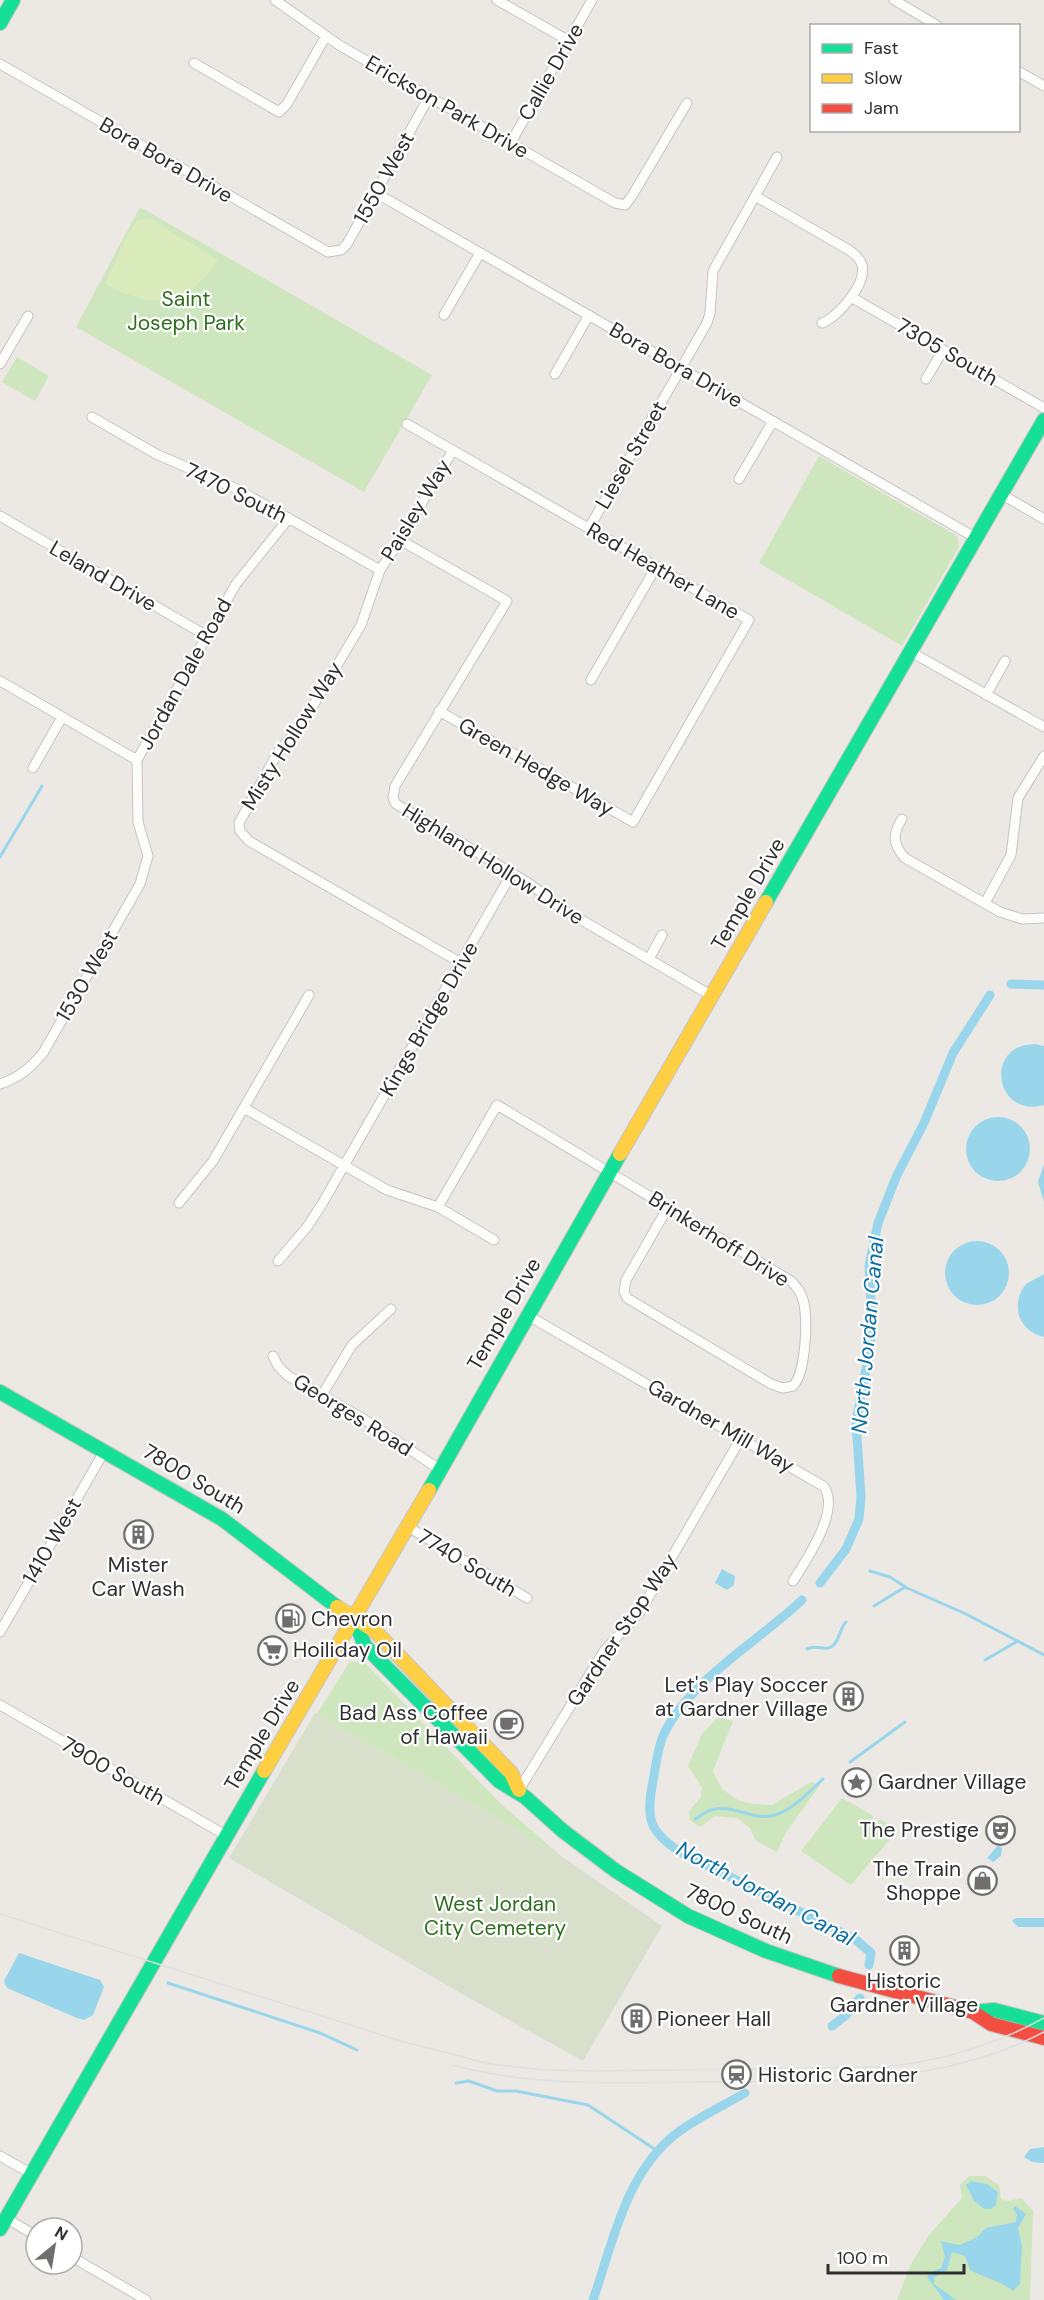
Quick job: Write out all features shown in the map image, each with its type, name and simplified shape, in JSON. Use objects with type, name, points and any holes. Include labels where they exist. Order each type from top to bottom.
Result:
[{"type":"street","points":[[0,23],[13,0]]},
{"type":"street","name":"Erickson Park Drive","points":[[275,0],[304,18],[326,36],[429,97],[600,195],[625,205],[687,103]]},
{"type":"street","points":[[497,0],[569,41]]},
{"type":"street","name":"Callie Drive","points":[[510,144],[592,0]]},
{"type":"street","points":[[894,0],[935,24]]},
{"type":"street","points":[[194,63],[279,112],[287,104],[326,36]]},
{"type":"street","name":"Bora Bora Drive","points":[[0,64],[322,250],[334,252]]},
{"type":"street","points":[[1020,72],[1044,86]]},
{"type":"street","name":"1550 West","points":[[334,252],[341,250],[347,244],[429,97]]},
{"type":"street","name":"Liesel Street","points":[[589,528],[710,313],[713,271],[777,157]]},
{"type":"street","name":"Bora Bora Drive","points":[[376,193],[976,538]]},
{"type":"street","points":[[755,196],[849,250],[859,259],[863,268],[851,297],[833,319],[822,323]]},
{"type":"street","points":[[444,315],[480,253]]},
{"type":"street","name":"7305 South","points":[[851,297],[1044,408]]},
{"type":"street","points":[[555,374],[589,315]]},
{"type":"street","points":[[0,364],[28,316]]},
{"type":"street","points":[[926,379],[943,350]]},
{"type":"street","name":"7470 South","points":[[92,417],[156,454],[223,481],[380,570]]},
{"type":"street","name":"Temple Drive","points":[[3,2223],[408,1527],[527,1315],[1044,420]]},
{"type":"street","points":[[740,479],[773,421]]},
{"type":"street","name":"Red Heather Lane","points":[[407,424],[749,620],[633,822]]},
{"type":"street","name":"Paisley Way","points":[[380,570],[453,450]]},
{"type":"street","points":[[1001,494],[1044,519]]},
{"type":"street","name":"Leland Drive","points":[[0,516],[207,636]]},
{"type":"street","name":"Jordan Dale Road","points":[[147,848],[138,822],[137,760],[247,569],[289,518]]},
{"type":"street","name":"Highland Hollow Drive","points":[[400,540],[507,601],[461,681],[439,711],[395,786],[393,798],[401,809],[512,873],[566,911],[712,996]]},
{"type":"street","points":[[591,680],[656,567]]},
{"type":"street","name":"Misty Hollow Way","points":[[380,570],[361,625],[302,726],[278,752],[243,814],[240,831],[249,841],[462,963]]},
{"type":"street","points":[[911,652],[1044,727]]},
{"type":"street","points":[[986,695],[1005,661]]},
{"type":"street","points":[[0,681],[137,760]]},
{"type":"street","name":"Green Hedge Way","points":[[439,711],[633,822]]},
{"type":"street","points":[[33,768],[63,717]]},
{"type":"street","points":[[985,903],[1011,855],[1018,798],[1044,756]]},
{"type":"street","points":[[902,819],[894,839],[897,849],[905,858],[1011,917],[1044,918]]},
{"type":"street","name":"1530 West","points":[[0,1083],[14,1079],[31,1067],[42,1053],[140,884],[148,864],[147,848]]},
{"type":"street","name":"Kings Bridge Drive","points":[[278,1261],[307,1227],[345,1165],[512,873]]},
{"type":"street","points":[[649,959],[662,935]]},
{"type":"street","points":[[179,1203],[213,1161],[309,995]]},
{"type":"street","name":"Brinkerhoff Drive","points":[[438,1207],[497,1105],[780,1272],[799,1290],[806,1319],[801,1371],[797,1382],[789,1388],[771,1384],[627,1298],[624,1291],[626,1280],[668,1207]]},
{"type":"street","points":[[244,1108],[387,1191],[438,1207],[494,1240]]},
{"type":"street","points":[[322,1395],[352,1345],[391,1309]]},
{"type":"street","name":"Gardner Mill Way","points":[[527,1315],[819,1483],[828,1495],[830,1503],[818,1538],[793,1581]]},
{"type":"street","name":"Georges Road","points":[[273,1356],[283,1371],[439,1469]]},
{"type":"street","name":"7800 South","points":[[0,1392],[105,1450],[252,1539],[354,1619],[365,1646],[499,1781],[519,1790],[562,1829],[615,1871],[711,1928],[771,1955],[823,1973],[973,2012],[991,2024],[1044,2038]]},
{"type":"street","name":"Gardner Stop Way","points":[[519,1790],[604,1651],[640,1612],[741,1438]]},
{"type":"street","name":"1410 West","points":[[0,1632],[105,1450]]},
{"type":"street","name":"7740 South","points":[[408,1527],[527,1598]]},
{"type":"street","name":"7900 South","points":[[0,1706],[227,1836]]},
{"type":"street","name":"7800 South","points":[[973,2012],[994,2010],[1044,2023]]},
{"type":"street","points":[[0,2156],[32,2174]]},
{"type":"street","points":[[3,2223],[24,2231]]},
{"type":"street","points":[[84,2264],[146,2300]]},
{"type":"green space","name":"Saint Joseph Park","points":[[140,207],[432,375],[364,492],[76,327]]},
{"type":"green space","points":[[149,218],[218,260],[207,275],[181,295],[168,299],[138,298],[105,283],[128,234],[137,221]]},
{"type":"green space","points":[[17,357],[49,376],[35,401],[2,382]]},
{"type":"green space","points":[[819,456],[957,536],[959,547],[902,646],[759,563]]},
{"type":"green space","points":[[350,1661],[365,1663],[500,1803],[561,1856],[317,1714]]},
{"type":"green space","name":"West Jordan City Cemetery","points":[[315,1713],[561,1856],[662,1926],[583,2061],[462,1994],[229,1858]]},
{"type":"green space","points":[[718,1717],[733,1721],[713,1771],[722,1789],[738,1800],[752,1804],[772,1805],[811,1782],[820,1785],[785,1834],[777,1852],[755,1840],[750,1828],[737,1818],[715,1816],[700,1827],[690,1820],[689,1811],[701,1797],[702,1787],[688,1766],[702,1734]]},
{"type":"green space","points":[[842,1798],[872,1815],[877,1823],[880,1819],[898,1830],[851,1885],[801,1851]]},
{"type":"green space","points":[[969,2176],[985,2176],[999,2185],[1001,2199],[1008,2201],[1022,2198],[1033,2211],[1030,2300],[897,2300],[911,2264],[929,2235],[962,2198],[960,2185]]},
{"type":"water","points":[[1035,1044],[1044,1046],[1044,1105],[1028,1106],[1015,1102],[1006,1092],[1002,1080],[1002,1067],[1007,1056],[1018,1047]]},
{"type":"water","points":[[998,1117],[1016,1123],[1024,1131],[1030,1149],[1024,1167],[1016,1175],[998,1181],[980,1175],[972,1167],[966,1149],[972,1131],[980,1123]]},
{"type":"water","points":[[1044,1164],[1044,1202],[1038,1182]]},
{"type":"water","points":[[977,1241],[995,1247],[1003,1255],[1009,1273],[1003,1291],[995,1299],[977,1305],[959,1299],[951,1291],[945,1273],[951,1255],[959,1247]]},
{"type":"water","points":[[1044,1274],[1044,1337],[1035,1334],[1023,1323],[1019,1316],[1018,1300],[1026,1284]]},
{"type":"water","points":[[722,1569],[735,1576],[734,1585],[727,1590],[715,1583]]},
{"type":"water","points":[[998,1845],[1002,1848],[1001,1856],[993,1862],[987,1858]]},
{"type":"water","points":[[1016,1918],[1044,1918],[1044,1927],[1018,1927],[1012,1921]]},
{"type":"water","points":[[19,1953],[100,1980],[104,1987],[93,2015],[84,2020],[77,2018],[7,1988],[4,1981]]},
{"type":"water","points":[[1044,2147],[1044,2163],[1032,2162],[1024,2157],[1030,2149]]},
{"type":"water","points":[[971,2181],[987,2184],[998,2192],[996,2205],[991,2209],[984,2209],[974,2201],[966,2185]]},
{"type":"water","points":[[1015,2206],[1026,2214],[1018,2228],[1022,2245],[1020,2284],[1013,2291],[970,2270],[965,2256],[952,2252],[947,2270],[934,2278],[934,2284],[956,2300],[944,2300],[927,2277],[931,2272],[941,2268],[945,2257],[941,2241],[959,2245],[976,2238],[986,2228],[1016,2222],[1017,2214],[1013,2209]]},
{"type":"waterway","points":[[0,857],[42,786]]},
{"type":"waterway","name":"North Jordan Canal","points":[[1011,984],[1044,985]]},
{"type":"waterway","name":"North Jordan Canal","points":[[820,1583],[846,1549],[859,1519],[861,1497],[856,1422],[870,1348],[872,1320],[869,1266],[878,1223],[897,1175],[924,1123],[953,1053],[990,995]]},
{"type":"waterway","points":[[870,1571],[890,1577],[907,1588],[966,1614],[1044,1655]]},
{"type":"waterway","points":[[874,1606],[905,1587]]},
{"type":"waterway","name":"North Jordan Canal","points":[[802,1600],[707,1680],[674,1716],[659,1747],[650,1815],[656,1831],[682,1853],[855,1939],[871,1953],[869,1965]]},
{"type":"waterway","points":[[807,1649],[834,1645],[846,1622]]},
{"type":"waterway","points":[[985,1660],[1016,1642]]},
{"type":"waterway","points":[[850,1762],[905,1722]]},
{"type":"waterway","points":[[695,1819],[719,1808],[759,1816],[775,1815],[795,1804],[823,1779]]},
{"type":"waterway","points":[[168,1983],[320,2033],[357,2050]]},
{"type":"waterway","name":"North Jordan Canal","points":[[832,2026],[845,2016],[860,1998]]},
{"type":"waterway","points":[[456,2083],[469,2081],[497,2091],[516,2091],[588,2105],[659,2152]]},
{"type":"waterway","name":"North Jordan Canal","points":[[593,2300],[623,2209],[645,2167],[677,2133],[745,2093]]},
{"type":"tram line","points":[[0,1914],[401,2041],[490,2064],[545,2070],[885,2067],[926,2061],[987,2044],[1044,2018]]},
{"type":"tram line","points":[[452,2065],[513,2077],[576,2082],[833,2081],[919,2072],[961,2063],[1003,2050],[1044,2032]]},
{"type":"traffic: fast","points":[[0,23],[13,0]]},
{"type":"traffic: fast","points":[[766,902],[1044,420]]},
{"type":"traffic: fast","points":[[429,1490],[620,1154]]},
{"type":"traffic: fast","points":[[0,1392],[222,1519],[337,1607]]},
{"type":"traffic: fast","points":[[354,1619],[365,1646],[499,1781],[525,1797],[563,1831],[616,1871],[688,1916],[766,1951],[839,1976]]},
{"type":"traffic: fast","points":[[0,2229],[264,1771]]},
{"type":"traffic: fast","points":[[973,2012],[994,2010],[1044,2023]]},
{"type":"traffic: slow","points":[[620,1154],[766,902]]},
{"type":"traffic: slow","points":[[264,1771],[429,1490]]},
{"type":"traffic: slow","points":[[337,1607],[375,1631],[511,1773],[519,1790]]},
{"type":"traffic: jam","points":[[839,1976],[973,2012],[991,2024],[1044,2038]]},
{"type":"place","name":"Mister Car Wash","points":[[138,1534]]},
{"type":"place","name":"Chevron","points":[[290,1619]]},
{"type":"place","name":"Hoiliday Oil","points":[[272,1650]]},
{"type":"place","name":"Let's Play Soccer at Gardner Village","points":[[849,1697]]},
{"type":"place","name":"Bad Ass Coffee of Hawaii","points":[[509,1725]]},
{"type":"place","name":"Gardner Village","points":[[857,1782]]},
{"type":"place","name":"The Prestige","points":[[1000,1830]]},
{"type":"place","name":"The Train Shoppe","points":[[982,1881]]},
{"type":"place","name":"Historic Gardner Village","points":[[904,1950]]},
{"type":"place","name":"Pioneer Hall","points":[[636,2019]]},
{"type":"place","name":"Historic Gardner","points":[[737,2075]]}]
